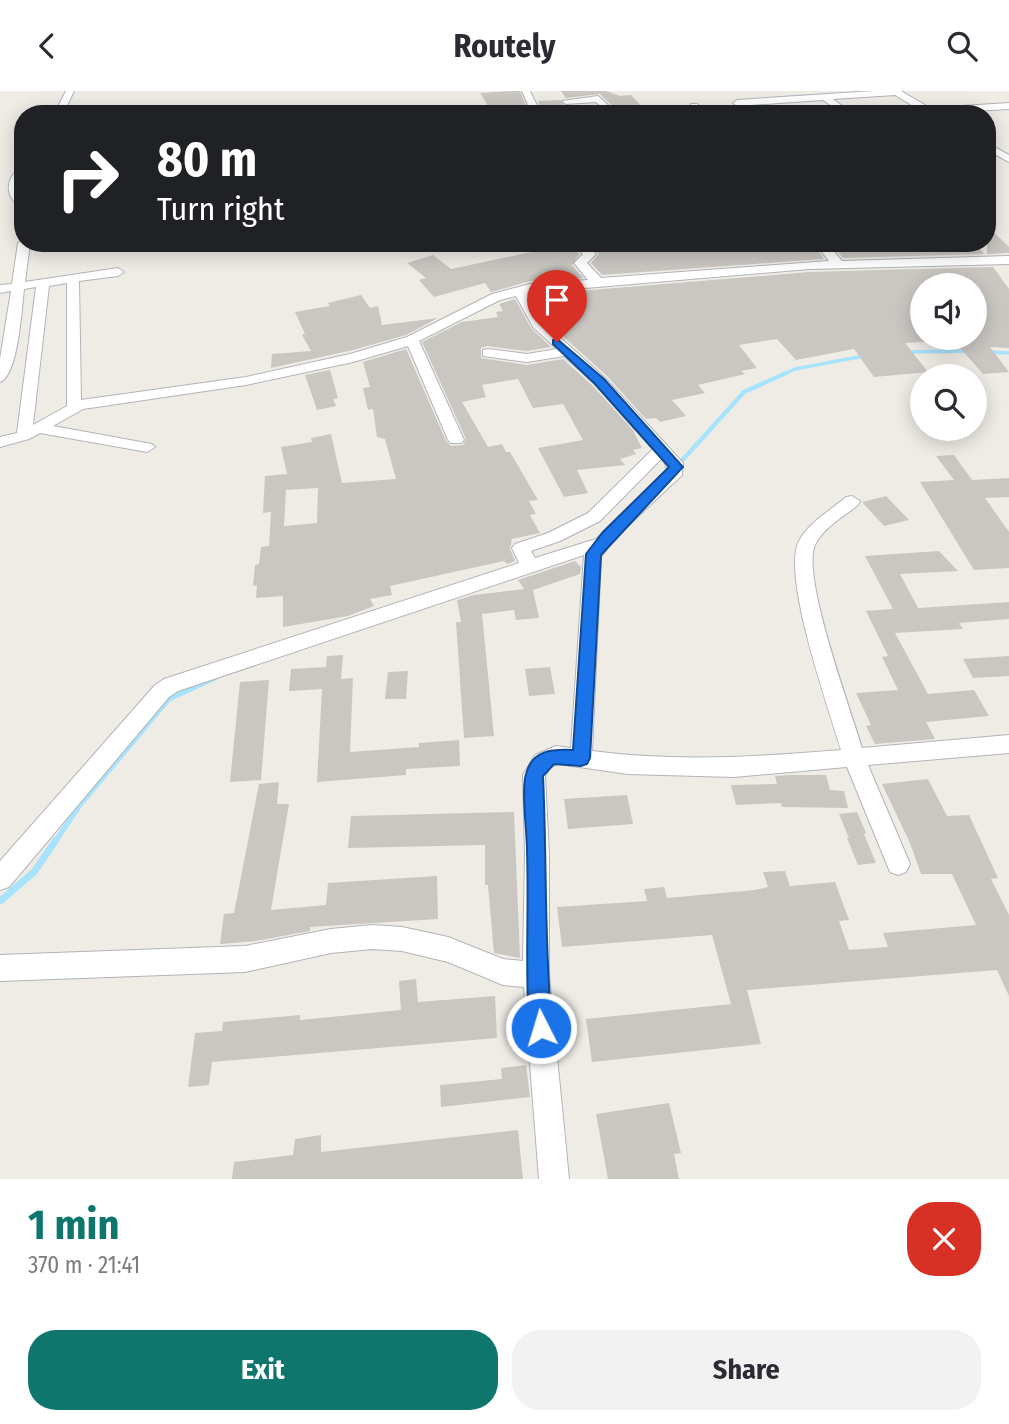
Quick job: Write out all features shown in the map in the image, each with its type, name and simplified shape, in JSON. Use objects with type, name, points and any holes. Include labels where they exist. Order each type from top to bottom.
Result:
[{"type":"street","points":[[740,105],[734,100],[897,92],[919,105]]},
{"type":"street","points":[[825,97],[836,105]]},
{"type":"street","points":[[570,105],[566,101],[598,99],[604,105]]},
{"type":"street","points":[[784,99],[791,105]]},
{"type":"street","points":[[0,379],[9,353],[23,252]]},
{"type":"street","points":[[588,252],[590,254],[580,263],[598,283]]},
{"type":"street","points":[[828,252],[838,264]]},
{"type":"street","points":[[0,442],[31,432],[74,407],[246,380],[353,358],[412,340],[496,297],[519,290],[838,264],[1009,260]]},
{"type":"street","points":[[0,289],[118,272]]},
{"type":"street","points":[[73,278],[74,407]]},
{"type":"street","points":[[31,432],[43,283]]},
{"type":"street","points":[[519,290],[538,324],[600,381],[668,455],[676,471],[601,543],[593,554],[581,758]]},
{"type":"street","points":[[412,340],[456,440]]},
{"type":"street","points":[[488,353],[527,358],[567,351]]},
{"type":"street","points":[[31,432],[147,447]]},
{"type":"street","points":[[524,558],[594,517],[668,455]]},
{"type":"street","points":[[852,501],[820,527],[807,542],[803,569],[805,589],[853,758],[898,865]]},
{"type":"street","points":[[0,879],[162,691],[172,685],[524,558],[601,543]]},
{"type":"street","points":[[554,1179],[536,975],[537,854],[534,775],[543,761],[552,756],[628,765],[734,768],[1009,744]]},
{"type":"street","points":[[0,968],[245,959],[331,941],[372,937],[402,939],[448,950],[503,972],[536,975]]},
{"type":"building","points":[[520,91],[525,105],[487,105],[480,93]]},
{"type":"building","points":[[561,91],[606,91],[620,96],[631,95],[640,105],[612,105],[600,94],[566,98]]},
{"type":"building","points":[[560,100],[564,105],[540,105],[538,101]]},
{"type":"building","points":[[996,235],[1009,247],[1009,253],[987,254],[996,252]]},
{"type":"building","points":[[531,252],[577,252],[579,254],[572,265],[583,278],[530,281],[491,292],[485,283],[434,297],[419,280],[426,278],[407,263],[433,255],[451,269]]},
{"type":"building","points":[[597,252],[819,252],[824,259],[602,275],[591,263],[599,254]]},
{"type":"building","points":[[838,252],[984,254],[843,258]]},
{"type":"building","points":[[993,267],[1009,289],[1009,348],[990,347],[1009,372],[987,374],[987,364],[974,364],[962,350],[987,350],[987,273],[910,273],[910,343],[905,343],[922,364],[910,364],[910,374],[874,377],[854,349],[796,360],[777,339],[739,345],[757,368],[741,371],[745,374],[698,385],[705,393],[672,400],[686,416],[660,422],[656,418],[646,419],[607,376],[545,320],[531,295],[809,272]]},
{"type":"building","points":[[361,295],[370,308],[378,306],[382,325],[438,318],[406,335],[271,368],[272,354],[311,351],[302,335],[305,334],[295,312],[330,306],[328,303]]},
{"type":"building","points":[[515,299],[531,328],[551,347],[527,351],[487,346],[481,348],[481,358],[527,365],[563,359],[593,386],[633,430],[642,448],[633,450],[636,454],[620,459],[625,465],[577,470],[588,493],[564,497],[538,448],[583,440],[563,404],[533,408],[518,379],[482,385],[486,397],[462,402],[488,447],[502,444],[506,452],[510,452],[538,500],[529,501],[536,514],[530,515],[540,533],[512,539],[510,549],[515,561],[507,564],[504,561],[390,586],[392,595],[370,599],[374,606],[348,616],[283,627],[283,596],[256,598],[257,585],[253,586],[255,565],[259,564],[261,547],[269,546],[271,512],[263,513],[265,476],[287,474],[281,447],[312,442],[311,438],[331,434],[342,483],[396,479],[385,439],[377,437],[373,409],[368,410],[363,388],[370,387],[363,362],[406,349],[446,441],[451,446],[463,445],[466,439],[422,342],[462,322],[498,317],[496,312],[503,311],[499,304]],"holes":[[[318,488],[317,523],[284,526],[286,490]]]},
{"type":"building","points":[[330,370],[338,398],[333,399],[336,406],[317,410],[305,375]]},
{"type":"building","points":[[954,455],[972,480],[1009,478],[1009,497],[985,498],[1009,532],[1009,568],[974,570],[920,482],[954,480],[936,456]]},
{"type":"building","points":[[886,496],[909,520],[884,526],[862,502]]},
{"type":"building","points":[[939,551],[958,571],[900,574],[918,608],[1009,602],[1009,619],[959,623],[963,629],[895,633],[928,694],[974,690],[989,716],[926,722],[935,739],[875,744],[866,726],[871,725],[856,693],[898,690],[882,657],[888,656],[866,611],[893,609],[865,556]]},
{"type":"building","points":[[575,561],[581,567],[580,574],[533,590],[539,618],[516,620],[514,610],[482,614],[494,736],[464,738],[456,622],[461,622],[457,600],[474,595],[524,589],[518,580]]},
{"type":"building","points":[[343,655],[341,679],[353,678],[350,752],[419,747],[419,743],[459,740],[460,766],[406,769],[406,775],[317,782],[322,689],[289,691],[291,669],[326,667],[327,656]]},
{"type":"building","points":[[1009,656],[1009,676],[973,678],[963,659]]},
{"type":"building","points":[[550,667],[555,694],[529,696],[525,669]]},
{"type":"building","points":[[408,671],[406,699],[385,699],[388,672]]},
{"type":"building","points":[[269,680],[261,780],[230,782],[240,682]]},
{"type":"building","points":[[826,775],[830,790],[844,791],[848,808],[782,807],[781,803],[736,805],[731,785],[777,784],[775,776]]},
{"type":"building","points":[[928,779],[947,816],[969,815],[998,878],[991,879],[1009,915],[1009,996],[997,970],[747,990],[761,1044],[592,1062],[586,1019],[731,1004],[712,935],[562,947],[557,907],[647,901],[644,889],[664,887],[667,898],[755,890],[768,887],[763,872],[785,871],[790,886],[835,882],[849,920],[839,921],[849,950],[888,947],[883,933],[976,925],[952,874],[921,874],[910,843],[882,784]]},
{"type":"building","points":[[279,782],[277,804],[289,804],[271,910],[326,905],[328,883],[437,876],[438,919],[310,927],[310,931],[256,941],[220,944],[224,914],[234,913],[259,784]]},
{"type":"building","points":[[627,795],[633,824],[568,829],[564,799]]},
{"type":"building","points":[[514,812],[520,958],[494,953],[488,885],[485,885],[485,845],[348,848],[351,816]]},
{"type":"building","points":[[857,812],[876,863],[858,865],[847,838],[839,814]]},
{"type":"building","points":[[416,979],[418,1002],[495,996],[497,1038],[212,1062],[209,1085],[188,1087],[195,1033],[222,1031],[223,1022],[300,1015],[300,1020],[401,1010],[399,981]]},
{"type":"building","points":[[526,1065],[530,1097],[441,1107],[440,1085],[502,1079],[501,1068]]},
{"type":"building","points":[[669,1103],[681,1153],[674,1154],[679,1179],[608,1179],[596,1114]]},
{"type":"building","points":[[518,1130],[523,1179],[232,1179],[234,1162],[293,1155],[295,1139],[321,1135],[321,1152]]},
{"type":"waterway","points":[[905,352],[969,351]]},
{"type":"waterway","points":[[989,352],[1009,353]]},
{"type":"waterway","points":[[782,375],[795,369],[864,356]]},
{"type":"waterway","points":[[678,465],[744,392],[786,373]]},
{"type":"waterway","points":[[55,842],[80,805],[169,699],[215,678]]},
{"type":"waterway","points":[[0,901],[34,872],[56,840]]},
{"type":"route","points":[[541,1028],[536,975],[537,854],[534,775],[543,761],[552,756],[581,758],[593,554],[608,535],[676,471],[677,467],[600,381],[557,342]]}]
